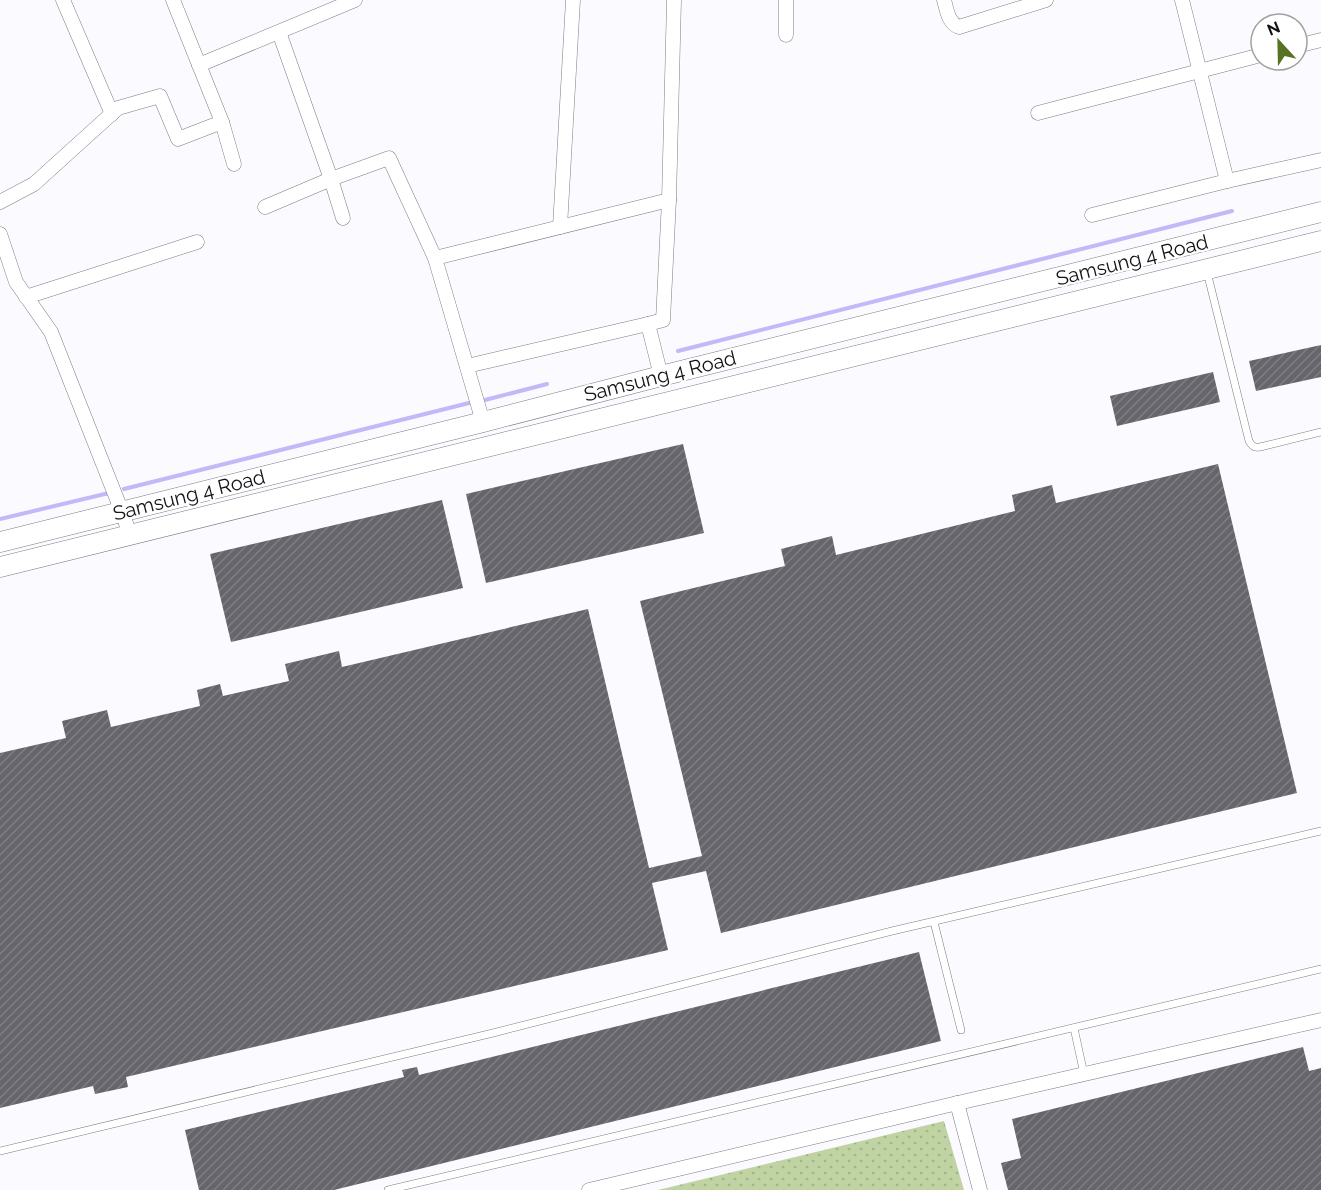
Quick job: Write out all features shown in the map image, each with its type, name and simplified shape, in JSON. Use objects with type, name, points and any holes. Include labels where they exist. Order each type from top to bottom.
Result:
[{"type":"main road","name":"Samsung 4 Road","points":[[0,542],[1321,212]]},
{"type":"main road","name":"Samsung 4 Road","points":[[0,567],[1321,241]]},
{"type":"main road","points":[[1199,243],[1206,269]]},
{"type":"main road","points":[[760,351],[767,378]]},
{"type":"main road","points":[[661,376],[668,401]]},
{"type":"street","points":[[63,0],[112,114]]},
{"type":"street","points":[[173,0],[222,122],[234,164]]},
{"type":"street","points":[[199,65],[356,0]]},
{"type":"street","points":[[560,227],[573,0]]},
{"type":"street","points":[[467,366],[663,320],[669,200],[674,0]]},
{"type":"street","points":[[786,0],[786,35]]},
{"type":"street","points":[[944,0],[953,25],[959,27],[1046,0]]},
{"type":"street","points":[[1182,0],[1227,181]]},
{"type":"street","points":[[279,32],[343,218]]},
{"type":"street","points":[[1038,113],[1249,58]]},
{"type":"street","points":[[0,202],[34,184],[118,108],[160,96],[178,139],[222,122]]},
{"type":"street","points":[[265,207],[389,158],[435,258],[483,422]]},
{"type":"street","points":[[1092,216],[1227,181],[1321,160]]},
{"type":"street","points":[[435,258],[669,200]]},
{"type":"street","points":[[0,234],[16,282],[51,332],[130,535]]},
{"type":"street","points":[[26,297],[197,242]]},
{"type":"street","points":[[648,324],[661,376]]},
{"type":"street","points":[[589,1190],[1321,1020]]},
{"type":"street","points":[[957,1103],[980,1190]]},
{"type":"lane","points":[[1206,269],[1252,445],[1260,447],[1321,432]]},
{"type":"lane","points":[[0,1151],[493,1033],[934,922],[1321,831]]},
{"type":"lane","points":[[934,922],[961,1030]]},
{"type":"lane","points":[[388,1190],[1321,969]]},
{"type":"lane","points":[[1074,1028],[1083,1074]]},
{"type":"green space","points":[[944,1121],[964,1190],[658,1190]]},
{"type":"building","points":[[1321,345],[1321,377],[1256,391],[1249,361]]},
{"type":"building","points":[[1213,372],[1220,402],[1117,426],[1110,396]]},
{"type":"building","points":[[683,444],[704,533],[486,583],[466,494]]},
{"type":"building","points":[[1218,464],[1297,793],[721,933],[706,871],[652,883],[668,950],[126,1077],[128,1087],[95,1094],[93,1086],[0,1108],[0,753],[66,738],[62,721],[107,710],[111,727],[200,706],[197,690],[220,684],[223,696],[289,681],[285,664],[339,651],[342,667],[588,609],[649,868],[702,856],[640,601],[785,566],[781,549],[832,536],[836,555],[1015,511],[1012,495],[1052,485],[1056,503]]},
{"type":"building","points":[[442,500],[463,588],[231,642],[210,554]]},
{"type":"building","points":[[919,952],[941,1041],[334,1190],[199,1190],[185,1130],[404,1077],[402,1070],[417,1067],[419,1075]]},
{"type":"building","points":[[1303,1047],[1309,1071],[1321,1068],[1321,1190],[1008,1190],[1001,1163],[1021,1158],[1012,1119]]},
{"type":"waterway","points":[[678,351],[1232,211]]},
{"type":"waterway","points":[[485,400],[547,384]]},
{"type":"waterway","points":[[124,489],[469,403]]},
{"type":"waterway","points":[[0,519],[109,493]]}]
